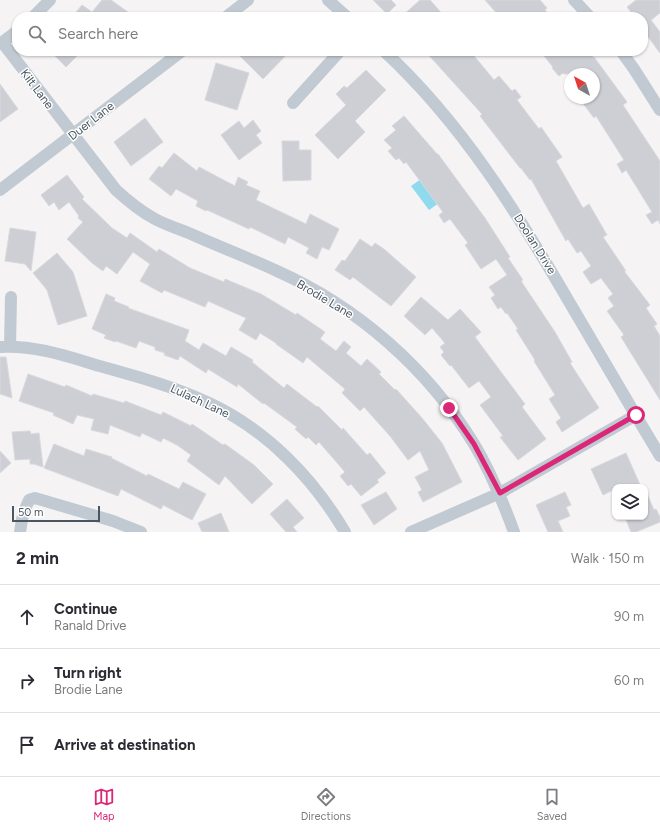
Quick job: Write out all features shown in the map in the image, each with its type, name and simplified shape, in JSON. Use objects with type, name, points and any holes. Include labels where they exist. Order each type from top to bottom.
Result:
[{"type":"street","points":[[39,12],[50,0]]},
{"type":"street","points":[[232,12],[248,0]]},
{"type":"street","points":[[328,0],[341,12]]},
{"type":"street","points":[[574,0],[585,12]]},
{"type":"street","points":[[1,43],[12,35]]},
{"type":"street","name":"Kilt Lane","points":[[1,43],[73,136]]},
{"type":"street","name":"Duer Lane","points":[[0,190],[73,136],[176,56]]},
{"type":"street","points":[[293,103],[335,56]]},
{"type":"street","name":"Doolan Drive","points":[[389,56],[453,126],[480,160],[534,242],[660,456]]},
{"type":"street","points":[[625,56],[660,110]]},
{"type":"street","name":"Brodie Lane","points":[[73,136],[116,190],[133,205],[155,219],[278,271],[305,285],[339,305],[395,348],[424,378],[449,408],[474,444],[500,493],[514,532]]},
{"type":"street","name":"Lulach Lane","points":[[11,297],[5,347],[34,348],[60,354],[162,384],[210,403],[259,433],[301,471],[321,496],[345,532]]},
{"type":"street","points":[[412,532],[500,493],[636,415]]},
{"type":"street","points":[[20,532],[23,514],[29,500],[35,498],[113,521],[141,532]]},
{"type":"water","points":[[421,179],[439,203],[429,210],[411,186]]},
{"type":"building","points":[[102,0],[111,0],[128,12],[92,12]]},
{"type":"building","points":[[373,0],[391,0],[396,5],[389,12],[385,12]]},
{"type":"building","points":[[420,0],[430,0],[441,12],[407,12]]},
{"type":"building","points":[[485,0],[540,0],[547,8],[545,10],[547,12],[496,12]]},
{"type":"building","points":[[636,0],[660,0],[660,13],[651,20],[660,32],[660,53],[648,37],[648,12],[631,12],[627,7]]},
{"type":"building","points":[[82,5],[92,12],[76,12]]},
{"type":"building","points":[[55,56],[77,56],[66,67]]},
{"type":"building","points":[[240,56],[285,56],[263,79]]},
{"type":"building","points":[[430,56],[474,56],[494,80],[499,76],[512,91],[515,89],[521,97],[517,100],[539,129],[541,127],[562,157],[556,161],[583,208],[589,204],[607,235],[603,237],[626,271],[624,271],[650,305],[646,308],[657,324],[654,326],[660,336],[660,400],[621,337],[624,335],[607,311],[614,306],[608,298],[613,294],[601,278],[591,284],[583,272],[591,266],[581,251],[577,253],[568,239],[566,241],[531,179],[530,180],[520,168],[480,116],[482,114]]},
{"type":"building","points":[[544,56],[592,56],[627,102],[623,105],[660,161],[660,224],[658,220],[652,224],[646,215],[652,212],[626,170],[622,173],[617,164],[624,160],[596,116],[594,118],[584,104],[600,104],[600,68],[564,68],[564,74],[563,73],[559,76],[552,68],[553,67]]},
{"type":"building","points":[[216,63],[249,73],[237,110],[205,100]]},
{"type":"building","points":[[366,70],[386,90],[355,121],[365,132],[338,159],[315,135],[346,105],[336,94],[344,86],[347,88]]},
{"type":"building","points":[[0,84],[18,109],[0,122]]},
{"type":"building","points":[[404,116],[438,154],[485,218],[510,257],[508,258],[523,280],[521,281],[555,332],[572,362],[570,363],[599,408],[562,432],[556,422],[561,418],[549,399],[555,395],[516,330],[518,329],[507,313],[506,314],[501,307],[498,309],[491,298],[495,295],[489,287],[507,275],[496,259],[481,269],[465,245],[468,243],[450,219],[444,223],[439,215],[443,212],[406,162],[404,164],[399,158],[396,160],[388,151],[392,148],[384,140],[396,130],[392,126]]},
{"type":"building","points":[[145,118],[163,142],[131,166],[114,142]]},
{"type":"building","points":[[253,120],[261,131],[256,135],[262,143],[239,160],[221,135],[239,121],[244,128]]},
{"type":"building","points":[[282,141],[299,141],[299,150],[311,150],[311,180],[283,181]]},
{"type":"building","points":[[174,153],[197,171],[199,167],[235,186],[238,177],[248,182],[246,185],[260,191],[256,200],[306,224],[310,214],[339,229],[329,250],[322,247],[317,259],[306,253],[309,248],[288,237],[285,244],[250,227],[249,229],[207,210],[206,211],[196,206],[198,201],[176,189],[171,196],[149,179],[159,166],[162,168]]},
{"type":"building","points":[[67,175],[84,197],[82,199],[112,228],[127,238],[130,233],[157,252],[159,249],[190,268],[224,282],[225,279],[261,294],[296,315],[297,313],[325,332],[320,339],[336,351],[344,341],[351,347],[346,353],[361,366],[367,359],[381,372],[379,374],[395,390],[396,389],[422,418],[442,443],[462,482],[423,502],[418,492],[422,490],[415,477],[429,470],[420,451],[408,460],[390,436],[364,407],[360,411],[342,393],[345,389],[307,357],[303,363],[260,333],[256,340],[239,330],[246,318],[208,301],[205,307],[164,290],[162,293],[140,281],[150,264],[133,252],[117,274],[106,266],[103,271],[92,263],[67,239],[83,222],[78,218],[79,216],[69,202],[59,210],[54,202],[49,206],[41,195]]},
{"type":"building","points":[[10,228],[36,232],[31,271],[25,264],[5,261]]},
{"type":"building","points":[[360,239],[372,247],[375,243],[384,249],[416,277],[391,306],[353,277],[350,280],[335,270],[342,260],[345,261]]},
{"type":"building","points":[[57,253],[73,272],[87,316],[58,325],[47,290],[33,273]]},
{"type":"building","points":[[106,294],[115,298],[114,301],[129,307],[128,308],[189,330],[185,341],[199,350],[203,343],[226,356],[231,347],[253,360],[252,362],[284,388],[287,384],[317,407],[318,406],[342,430],[343,428],[367,455],[370,453],[386,473],[377,480],[379,482],[361,496],[351,484],[348,486],[340,476],[345,472],[319,442],[316,445],[308,437],[306,439],[295,429],[297,427],[264,403],[263,404],[238,384],[237,387],[208,369],[206,373],[180,356],[178,360],[164,355],[165,353],[155,350],[155,347],[139,341],[136,348],[104,338],[106,335],[92,329]]},
{"type":"building","points":[[421,297],[448,320],[460,309],[481,332],[475,337],[525,404],[522,407],[546,439],[518,460],[500,437],[503,436],[480,405],[491,397],[479,381],[469,388],[441,355],[444,352],[440,347],[445,343],[432,328],[425,335],[404,316]]},
{"type":"building","points":[[0,357],[6,357],[12,398],[0,394]]},
{"type":"building","points":[[28,374],[65,387],[66,385],[92,396],[93,394],[124,403],[125,401],[161,415],[163,412],[191,426],[192,424],[223,445],[225,444],[254,465],[273,484],[252,504],[225,476],[219,485],[187,461],[191,455],[177,445],[163,438],[161,442],[142,433],[140,437],[110,425],[108,434],[91,430],[94,419],[77,415],[73,424],[53,415],[54,413],[19,401]]},
{"type":"building","points":[[30,431],[31,434],[39,433],[43,467],[30,464],[30,459],[15,460],[12,432]]},
{"type":"building","points":[[54,444],[84,456],[86,449],[112,457],[111,458],[147,476],[148,474],[179,489],[183,482],[206,494],[192,520],[163,505],[161,509],[121,489],[118,496],[44,468]]},
{"type":"building","points":[[0,451],[11,463],[0,473]]},
{"type":"building","points":[[626,453],[640,484],[612,484],[612,490],[603,495],[591,469]]},
{"type":"building","points":[[386,492],[397,509],[374,525],[361,505]]},
{"type":"building","points":[[565,492],[571,505],[566,507],[570,516],[558,521],[563,532],[548,532],[536,505]]},
{"type":"building","points":[[648,496],[654,510],[656,509],[660,517],[660,522],[636,532],[631,532],[626,520],[648,520]]},
{"type":"building","points":[[287,499],[304,518],[293,527],[297,532],[286,532],[270,514]]},
{"type":"building","points":[[221,513],[229,532],[202,532],[198,523]]},
{"type":"route","points":[[449,408],[474,444],[500,493],[636,415]]}]
